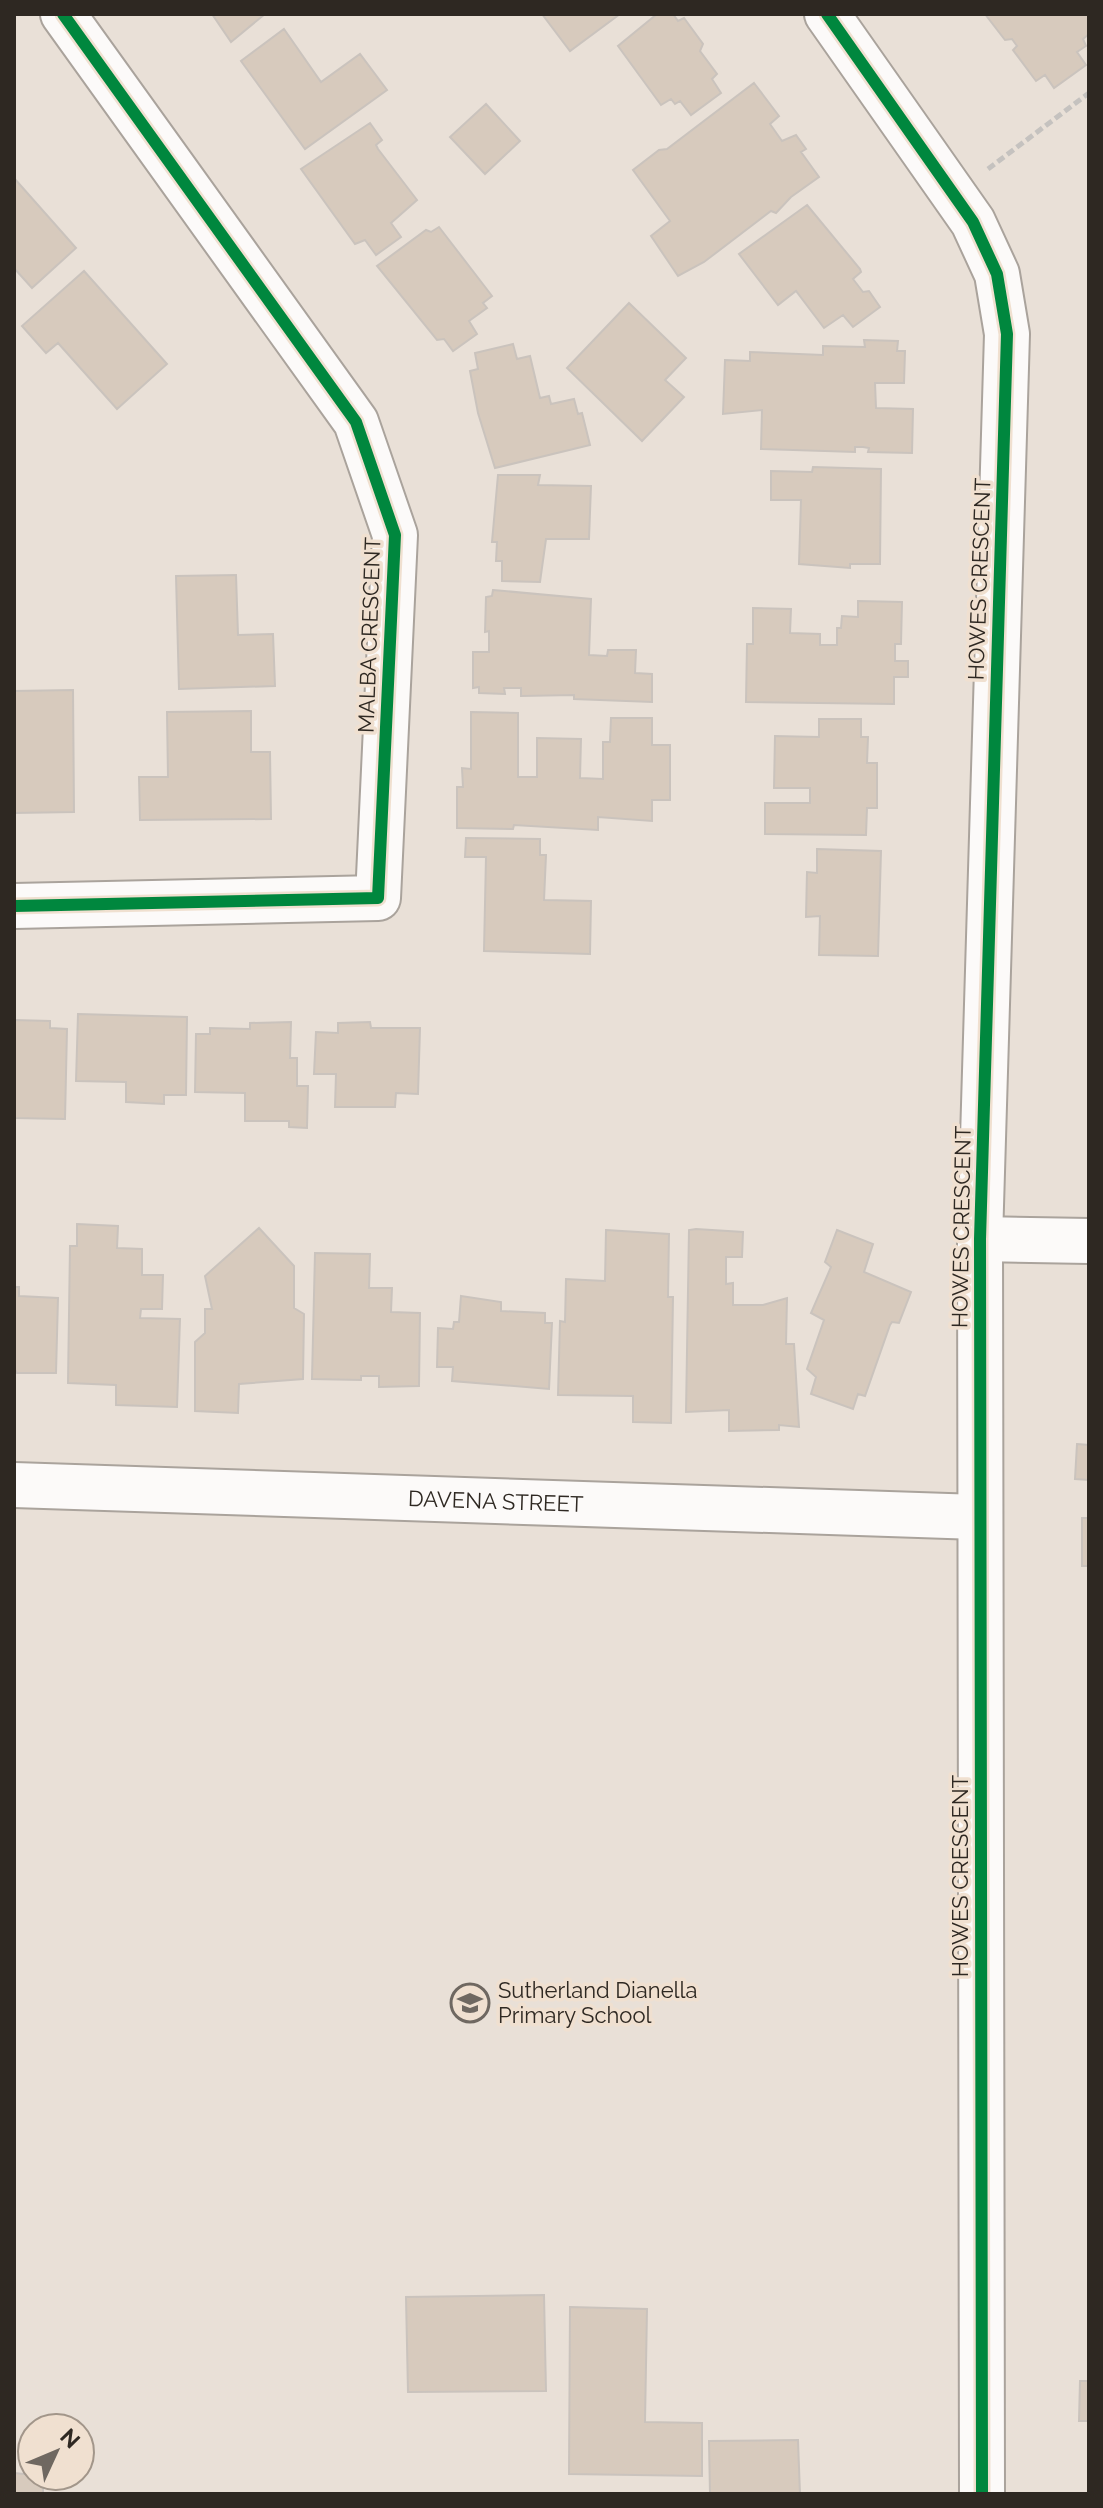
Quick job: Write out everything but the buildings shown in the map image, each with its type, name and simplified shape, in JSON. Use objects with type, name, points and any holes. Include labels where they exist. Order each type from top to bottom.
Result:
[{"type":"street","name":"MALBA CRESCENT","points":[[14,906],[378,898],[395,535],[356,422],[63,14]]},
{"type":"street","name":"HOWES CRESCENT","points":[[827,14],[973,222],[997,274],[1007,334],[980,1239],[978,1517],[982,2494]]},
{"type":"street","points":[[980,1239],[1089,1241]]},
{"type":"street","name":"DAVENA STREET","points":[[14,1485],[978,1517]]},
{"type":"path","points":[[956,199],[1003,155],[1089,93]]},
{"type":"cycle path","points":[[14,906],[378,898],[395,535],[356,422],[63,14]]},
{"type":"cycle path","points":[[827,14],[973,222],[997,274],[1007,334],[980,1239],[982,2494]]},
{"type":"place","name":"Sutherland Dianella Primary School","points":[[470,2003]]}]
